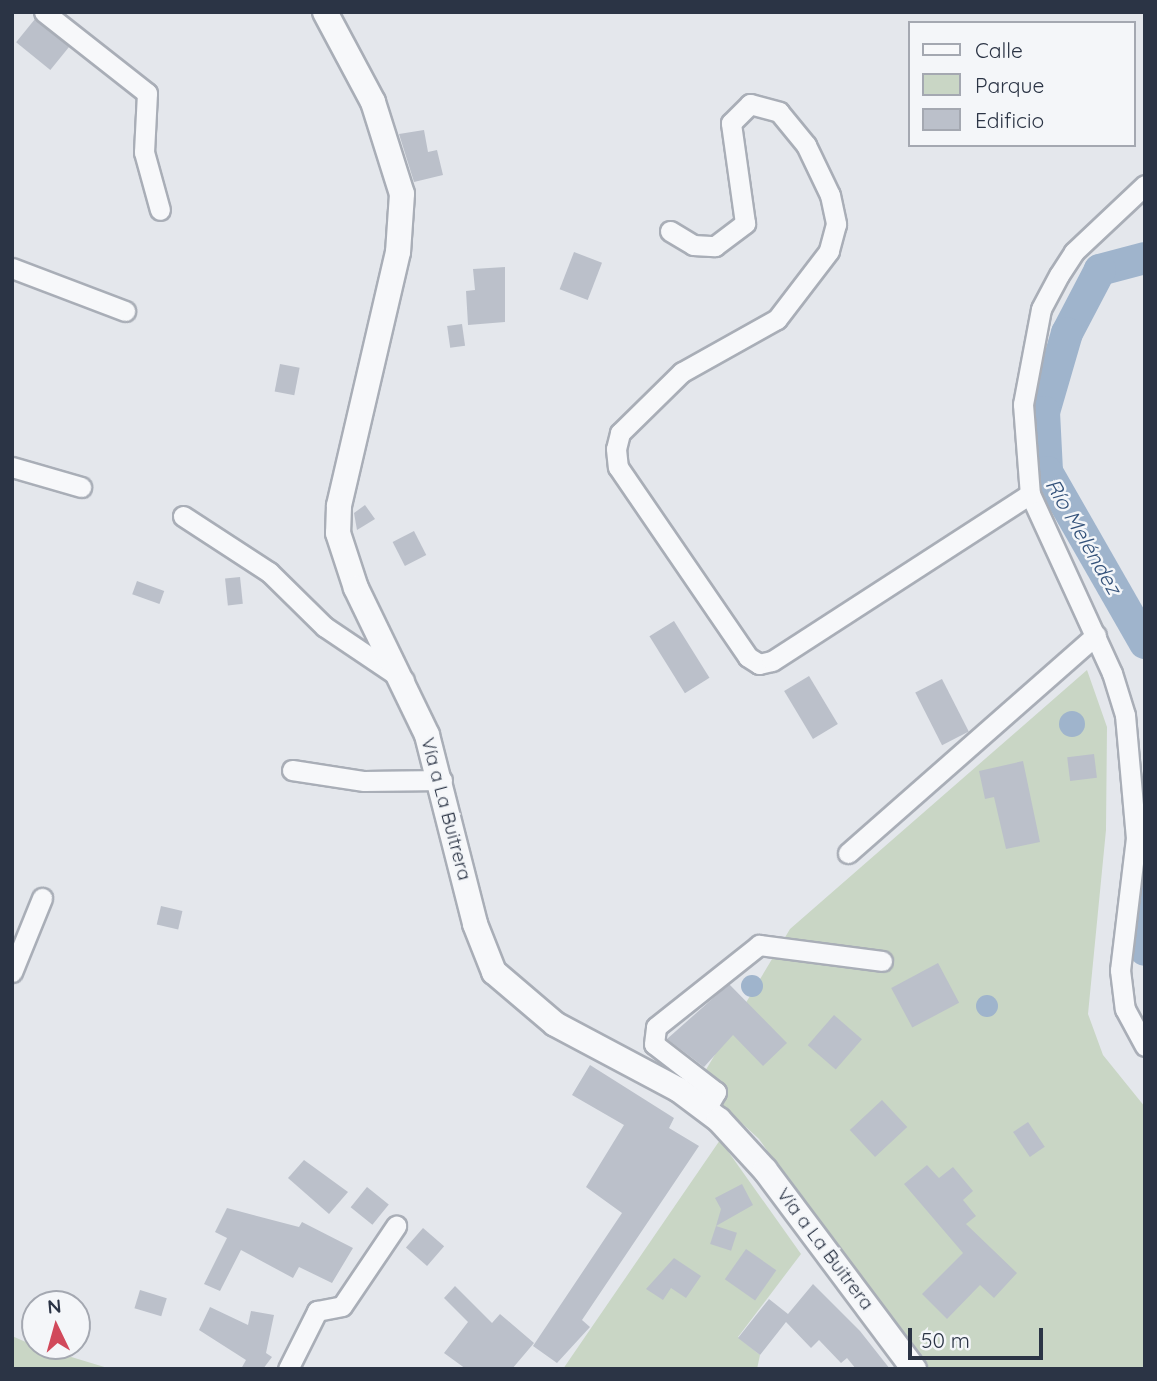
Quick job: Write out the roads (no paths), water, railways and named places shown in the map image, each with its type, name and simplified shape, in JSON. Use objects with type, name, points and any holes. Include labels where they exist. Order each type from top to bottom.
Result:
[{"type":"street","points":[[44,12],[147,93],[144,152],[160,210]]},
{"type":"street","name":"Vía a La Buitrera","points":[[325,12],[373,102],[402,194],[398,251],[339,506],[338,533],[356,588],[404,681],[442,780],[475,924],[494,972],[555,1024],[706,1109],[765,1170],[914,1369]]},
{"type":"street","points":[[670,231],[693,245],[715,246],[745,223],[731,123],[750,104],[779,112],[806,145],[830,195],[836,225],[829,251],[777,320],[682,372],[620,433],[616,449],[618,467],[748,657],[760,664],[772,661],[1030,494]]},
{"type":"street","points":[[1145,186],[1073,252],[1041,309],[1023,404],[1030,494],[1096,635],[1125,715],[1136,838],[1120,971],[1125,1009],[1145,1046]]},
{"type":"street","points":[[12,268],[125,311]]},
{"type":"street","points":[[12,467],[81,487]]},
{"type":"street","points":[[183,516],[269,572],[325,627],[404,681]]},
{"type":"street","points":[[848,853],[1096,635]]},
{"type":"street","points":[[292,770],[364,781],[442,780]]},
{"type":"street","points":[[12,972],[42,898]]},
{"type":"street","points":[[706,1109],[716,1092],[651,1040],[666,1018],[759,945],[882,961]]},
{"type":"street","points":[[288,1369],[317,1311],[342,1306],[396,1226]]},
{"type":"water","points":[[1072,711],[1081,715],[1085,724],[1081,733],[1072,737],[1063,733],[1059,724],[1063,715]]},
{"type":"water","points":[[748,975],[756,975],[763,982],[763,990],[756,997],[748,997],[741,990],[741,982]]},
{"type":"water","points":[[983,995],[991,995],[998,1002],[998,1010],[991,1017],[983,1017],[976,1010],[976,1002]]},
{"type":"waterway","name":"Río Meléndez","points":[[1145,258],[1100,270],[1067,333],[1044,412],[1047,472],[1145,643]]},
{"type":"waterway","name":"Río Meléndez","points":[[1145,849],[1135,899],[1145,950]]}]
